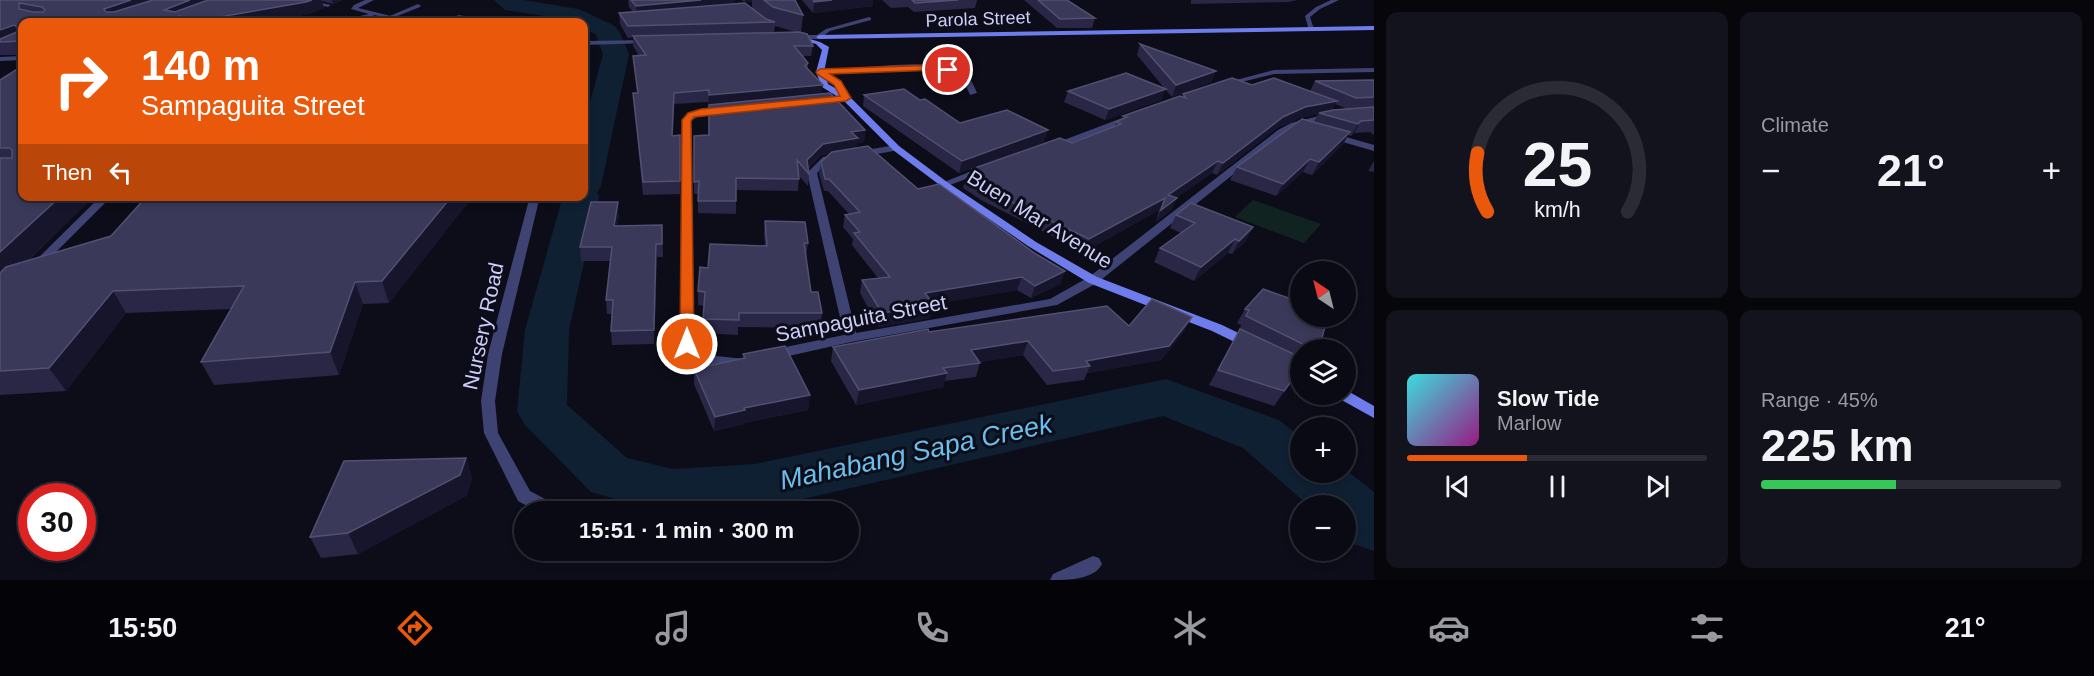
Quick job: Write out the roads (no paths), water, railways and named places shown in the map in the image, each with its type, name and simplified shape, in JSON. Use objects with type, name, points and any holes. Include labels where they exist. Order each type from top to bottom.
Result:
[{"type":"street","points":[[295,0],[328,5]]},
{"type":"street","points":[[371,0],[354,9],[388,18],[418,6]]},
{"type":"street","points":[[1311,29],[1307,16],[1336,0]]},
{"type":"street","points":[[360,18],[375,15]]},
{"type":"street","points":[[455,18],[461,16]]},
{"type":"street","points":[[819,37],[828,30],[869,20]]},
{"type":"street","name":"Parola Street","points":[[788,36],[1374,28]]},
{"type":"street","points":[[798,37],[818,43],[826,49],[820,72],[942,68],[960,74],[968,81],[973,93]]},
{"type":"street","points":[[588,43],[661,41]]},
{"type":"street","points":[[0,59],[18,58]]},
{"type":"street","points":[[1216,86],[1274,72],[1374,70]]},
{"type":"street","name":"Buen Mar Avenue","points":[[820,72],[825,85],[846,98],[896,148],[1032,244],[1093,280],[1217,328],[1259,348]]},
{"type":"street","points":[[1263,75],[1266,80],[1276,85]]},
{"type":"street","points":[[824,100],[846,98]]},
{"type":"street","name":"Sampaguita Street","points":[[735,109],[701,112],[691,115],[687,120],[687,344],[700,357],[730,364],[851,338],[1053,302],[1093,280],[1281,132],[1294,125],[1339,112],[1328,106]]},
{"type":"street","points":[[1044,149],[1144,113]]},
{"type":"street","points":[[1294,125],[1374,148]]},
{"type":"street","points":[[851,338],[812,173],[826,159],[896,148]]},
{"type":"street","points":[[944,184],[988,168]]},
{"type":"street","points":[[25,276],[102,201]]},
{"type":"street","name":"Nursery Road","points":[[533,501],[524,496],[491,434],[488,401],[495,354],[534,201]]},
{"type":"street","points":[[1356,402],[1374,413]]},
{"type":"street","points":[[1059,580],[1094,564]]},
{"type":"waterway","name":"Mahabang Sapa Creek","points":[[505,0],[513,5],[583,18]]},
{"type":"waterway","name":"Mahabang Sapa Creek","points":[[588,21],[607,31],[616,54],[588,170]]},
{"type":"waterway","name":"Mahabang Sapa Creek","points":[[580,201],[547,330],[542,411],[610,476],[673,492],[755,487],[1166,397],[1261,434],[1290,459]]},
{"type":"waterway","name":"Mahabang Sapa Creek","points":[[1321,483],[1374,526]]}]
